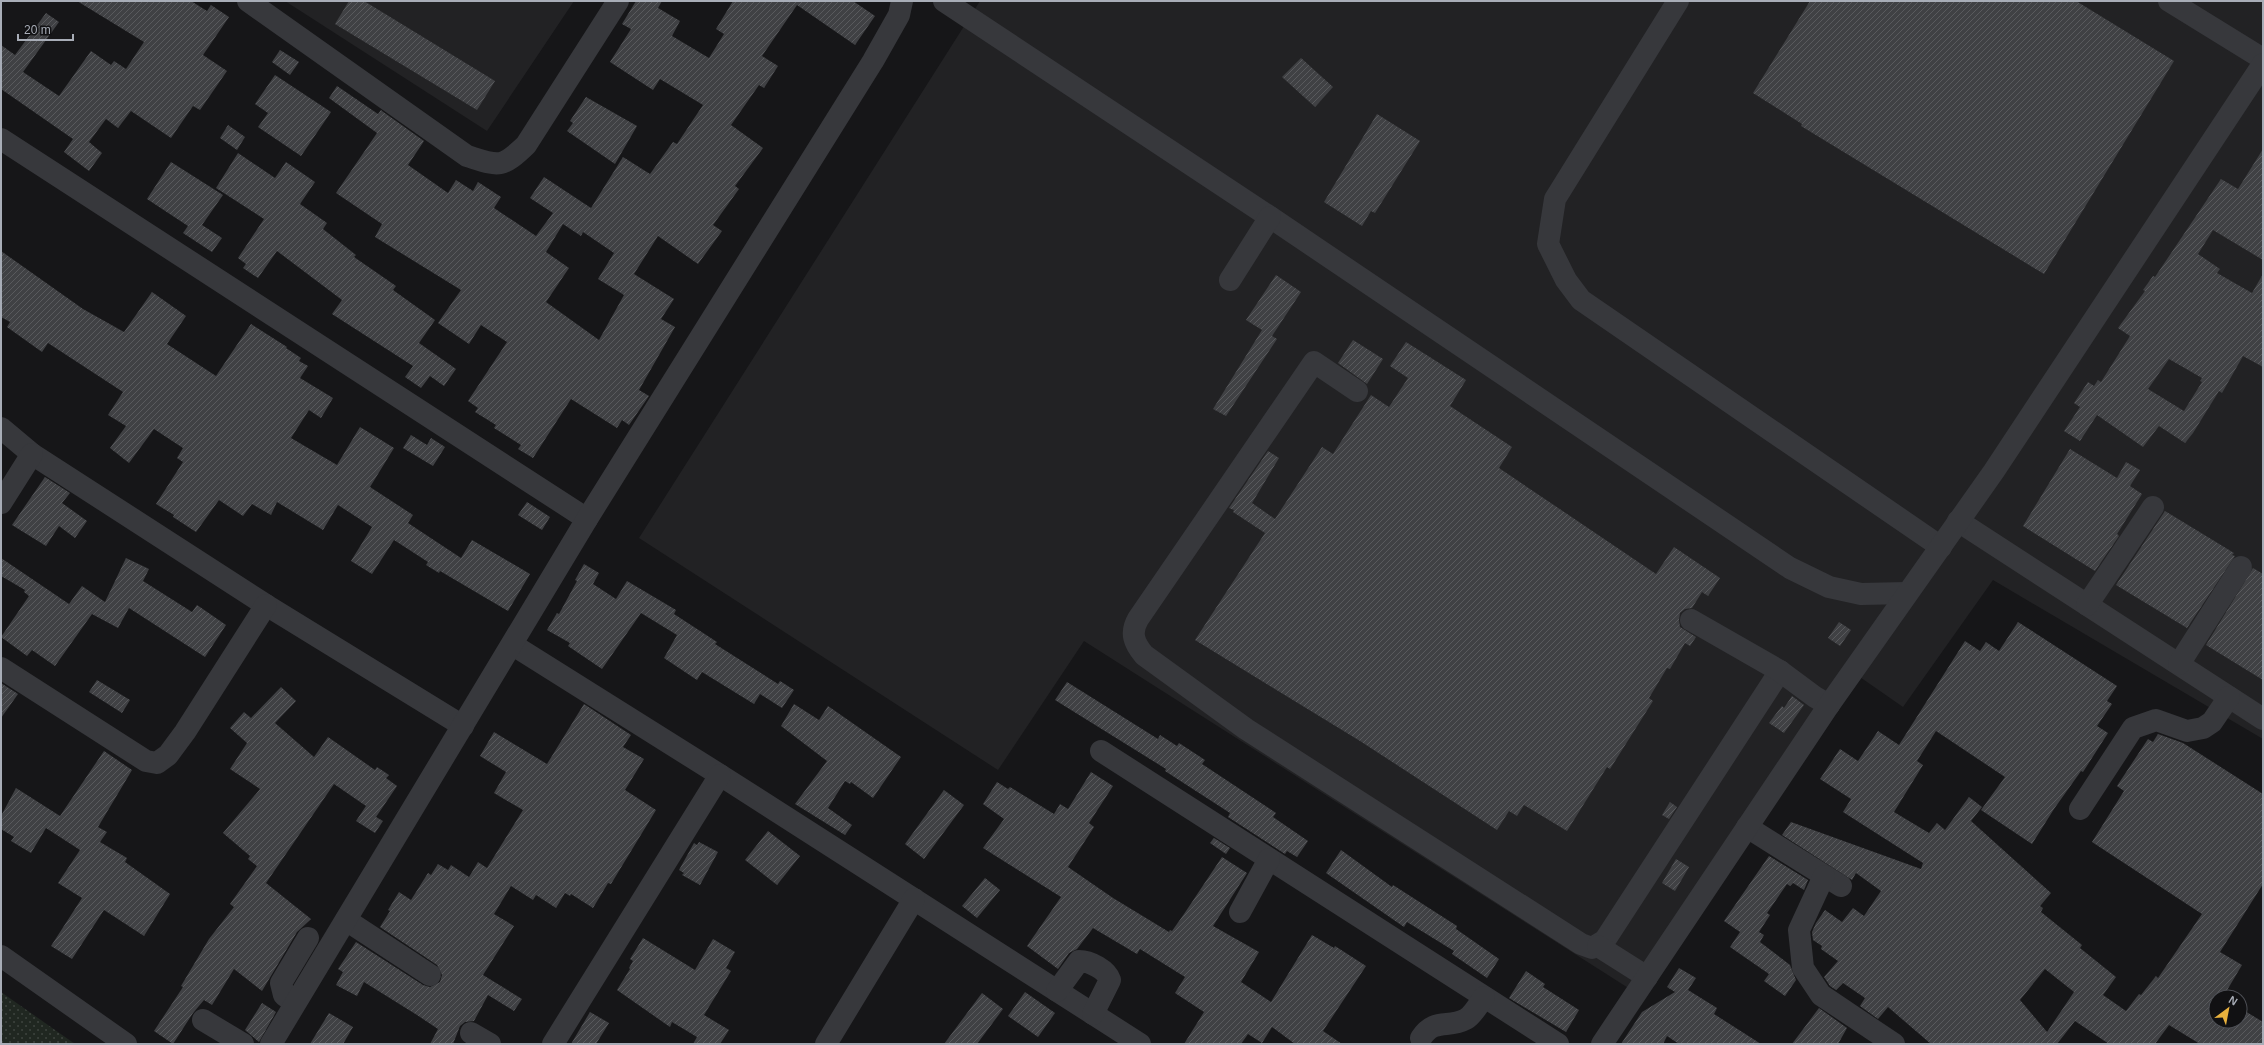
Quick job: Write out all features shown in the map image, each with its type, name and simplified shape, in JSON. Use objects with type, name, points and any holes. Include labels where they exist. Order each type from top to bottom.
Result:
[{"type":"street","points":[[248,1],[467,156],[491,164],[509,162],[526,145],[618,1]]},
{"type":"street","points":[[271,1044],[587,519],[873,61],[899,14],[902,1]]},
{"type":"street","points":[[944,1],[1270,217],[1790,568],[1829,587],[1860,594],[1907,593]]},
{"type":"street","points":[[1678,1],[1555,199],[1548,244],[1566,280],[1581,300],[1941,548]]},
{"type":"street","points":[[2169,1],[2263,59]]},
{"type":"street","points":[[1602,1044],[1830,705],[1907,593],[1941,548],[1958,521],[1994,471],[2263,64]]},
{"type":"street","points":[[1,139],[587,519]]},
{"type":"street","points":[[1230,280],[1270,217]]},
{"type":"street","points":[[1357,391],[1314,362],[1133,627],[1133,635],[1136,645],[1144,655],[1246,729],[1581,944],[1592,948],[1598,946],[1606,940],[1780,671]]},
{"type":"street","points":[[1,428],[32,454],[266,606],[463,726]]},
{"type":"street","points":[[1,503],[32,454]]},
{"type":"street","points":[[2087,605],[2154,507]]},
{"type":"street","points":[[1958,521],[2263,719]]},
{"type":"street","points":[[2179,664],[2240,567]]},
{"type":"street","points":[[1,668],[146,761],[157,763],[168,755],[185,732],[266,606]]},
{"type":"street","points":[[1691,620],[1780,671],[1815,697],[1830,705]]},
{"type":"street","points":[[512,645],[720,775],[1140,1044]]},
{"type":"street","points":[[2080,809],[2133,728],[2156,720],[2187,731],[2203,728],[2212,722],[2229,697]]},
{"type":"street","points":[[1101,751],[1558,1044]]},
{"type":"street","points":[[553,1044],[720,775]]},
{"type":"street","points":[[1747,827],[1832,881],[1799,930],[1803,968],[1821,995],[1894,1044]]},
{"type":"street","points":[[1240,912],[1269,859]]},
{"type":"street","points":[[826,1044],[914,899]]},
{"type":"street","points":[[346,920],[430,975]]},
{"type":"street","points":[[295,1004],[284,995],[281,983],[308,938]]},
{"type":"street","points":[[1598,946],[1647,976]]},
{"type":"street","points":[[1,956],[126,1044]]},
{"type":"street","points":[[1057,991],[1079,961],[1090,963],[1105,972],[1110,980],[1093,1014]]},
{"type":"street","points":[[1421,1038],[1426,1031],[1437,1024],[1461,1021],[1468,1018],[1484,997]]},
{"type":"street","points":[[203,1020],[243,1044]]},
{"type":"street","points":[[471,1033],[490,1044]]},
{"type":"shaded area","points":[[285,1],[574,1],[487,131]]},
{"type":"shaded area","points":[[980,1],[2263,1],[2263,739],[1993,580],[1903,707],[1857,675],[1633,991],[1084,641],[998,770],[639,538]]},
{"type":"shaded area","points":[[1,992],[75,1044],[1,1044]]},
{"type":"building","points":[[77,1],[191,1],[207,11],[211,5],[229,17],[203,55],[227,71],[200,110],[193,106],[171,138],[131,111],[118,128],[106,119],[89,142],[102,153],[89,171],[64,152],[73,139],[1,89],[1,45],[15,55],[46,13],[59,22],[23,72],[59,96],[91,51],[111,65],[114,61],[126,69],[144,42]]},
{"type":"building","points":[[349,1],[364,1],[495,81],[477,110],[335,24]]},
{"type":"building","points":[[636,1],[662,1],[658,8],[680,21],[672,36],[709,58],[724,34],[716,29],[733,1],[853,1],[875,16],[855,45],[797,5],[762,56],[778,66],[764,88],[759,85],[731,125],[763,148],[735,186],[739,189],[713,225],[722,231],[698,264],[658,236],[634,274],[674,299],[661,319],[675,327],[639,390],[649,396],[629,425],[622,420],[617,428],[571,399],[533,458],[518,449],[521,445],[494,428],[496,425],[475,412],[478,408],[468,401],[507,342],[481,325],[469,344],[438,323],[461,290],[375,237],[382,224],[336,193],[377,133],[329,98],[337,86],[378,114],[381,110],[424,141],[408,165],[448,193],[456,180],[473,191],[478,182],[501,197],[494,208],[536,236],[553,213],[530,198],[544,177],[591,208],[623,157],[650,174],[673,142],[677,144],[703,105],[660,79],[653,90],[610,62],[631,29],[622,24]],"holes":[[[563,224],[581,236],[583,232],[614,253],[598,279],[624,295],[599,340],[546,302],[569,268],[546,252]]]},
{"type":"building","points":[[1810,1],[2076,1],[2174,61],[2044,274],[1801,126],[1802,124],[1753,93]]},
{"type":"building","points":[[280,50],[299,62],[290,75],[272,62]]},
{"type":"building","points":[[1301,58],[1333,87],[1315,107],[1282,77]]},
{"type":"building","points":[[275,75],[331,112],[301,156],[258,127],[268,113],[255,104]]},
{"type":"building","points":[[586,97],[637,126],[615,164],[567,131],[573,123],[570,121]]},
{"type":"building","points":[[1377,114],[1420,141],[1375,213],[1371,211],[1362,226],[1324,202]]},
{"type":"building","points":[[228,125],[245,137],[237,150],[220,138]]},
{"type":"building","points":[[2263,149],[2263,260],[2213,230],[2198,254],[2220,269],[2217,273],[2252,293],[2263,274],[2263,367],[2243,356],[2222,393],[2219,391],[2193,433],[2185,443],[2159,426],[2143,447],[2097,415],[2080,441],[2064,431],[2080,407],[2074,403],[2088,382],[2094,386],[2098,380],[2101,382],[2130,336],[2118,328],[2145,291],[2143,290],[2153,276],[2155,277],[2221,179],[2238,189]],"holes":[[[2169,359],[2202,378],[2200,381],[2202,382],[2184,411],[2148,389]]]},
{"type":"building","points":[[238,153],[275,178],[286,162],[315,182],[300,204],[327,223],[323,229],[356,255],[354,257],[396,286],[393,290],[435,320],[419,343],[456,369],[444,386],[430,376],[421,388],[405,377],[413,366],[332,314],[342,300],[277,251],[258,278],[243,268],[246,264],[238,258],[264,219],[216,188]]},
{"type":"building","points":[[171,162],[223,195],[202,225],[222,238],[212,252],[183,233],[188,226],[147,199]]},
{"type":"building","points":[[1,251],[83,309],[124,332],[152,292],[186,316],[167,344],[216,376],[251,324],[287,347],[286,348],[301,358],[299,361],[308,366],[300,378],[333,398],[321,418],[309,410],[291,438],[337,465],[360,427],[394,448],[370,487],[413,515],[408,523],[461,558],[472,540],[530,574],[508,611],[440,571],[439,573],[426,565],[428,562],[394,540],[372,574],[351,561],[372,527],[338,505],[323,530],[277,502],[271,515],[252,504],[243,516],[219,500],[196,532],[173,517],[174,515],[156,504],[183,462],[177,458],[183,448],[154,429],[129,463],[110,448],[126,426],[108,415],[123,392],[48,343],[42,352],[7,327],[10,322],[1,317]]},
{"type":"building","points":[[1276,275],[1301,292],[1272,336],[1277,339],[1226,416],[1213,409],[1262,330],[1246,320]]},
{"type":"building","points":[[1353,340],[1383,359],[1367,384],[1338,363]]},
{"type":"building","points":[[1406,342],[1466,380],[1450,406],[1512,447],[1499,468],[1656,574],[1674,547],[1720,578],[1708,596],[1702,592],[1692,608],[1685,609],[1680,613],[1680,627],[1696,637],[1690,646],[1685,643],[1670,669],[1667,668],[1649,698],[1653,701],[1610,769],[1607,767],[1567,831],[1524,805],[1517,816],[1509,811],[1497,830],[1360,741],[1195,640],[1265,533],[1233,512],[1234,510],[1229,508],[1268,451],[1279,458],[1252,503],[1275,519],[1322,447],[1333,454],[1371,395],[1389,407],[1408,378],[1390,366]]},
{"type":"building","points":[[411,435],[427,445],[431,438],[445,447],[433,466],[403,448]]},
{"type":"building","points":[[2070,449],[2117,478],[2126,462],[2140,470],[2130,486],[2142,494],[2117,534],[2119,536],[2095,571],[2023,526]]},
{"type":"building","points":[[45,477],[70,493],[62,503],[87,521],[75,538],[59,526],[46,546],[12,525]]},
{"type":"building","points":[[527,502],[550,517],[542,530],[518,515]]},
{"type":"building","points":[[2165,511],[2234,553],[2232,555],[2235,556],[2187,628],[2116,585]]},
{"type":"building","points":[[1,558],[69,604],[82,586],[105,602],[126,558],[149,569],[143,581],[192,612],[197,605],[226,625],[205,657],[129,608],[118,628],[92,614],[55,666],[32,650],[27,656],[1,637],[29,596],[24,592],[25,590],[1,576]]},
{"type":"building","points":[[584,564],[599,573],[593,584],[616,599],[627,581],[676,610],[674,614],[717,642],[715,644],[778,684],[780,681],[794,690],[782,708],[760,694],[754,704],[702,672],[697,680],[664,658],[677,635],[641,613],[602,669],[568,646],[570,643],[547,630],[557,613],[559,614],[577,581],[575,580]]},
{"type":"building","points":[[2253,568],[2263,574],[2263,680],[2206,645]]},
{"type":"building","points":[[1839,622],[1851,630],[1840,646],[1828,638]]},
{"type":"building","points":[[2018,622],[2117,686],[2107,701],[2112,704],[2097,726],[2108,733],[2083,772],[2081,771],[2054,809],[2032,844],[1981,810],[2005,777],[1936,731],[1917,761],[1923,765],[1894,812],[1929,833],[1937,823],[1945,830],[1969,797],[1982,807],[1971,821],[2051,893],[2040,906],[2043,908],[2041,912],[2082,945],[2080,948],[2116,977],[2103,995],[2126,1011],[2156,976],[2158,978],[2202,914],[2092,842],[2124,791],[2117,786],[2148,739],[2153,742],[2158,734],[2183,743],[2263,794],[2263,884],[2220,952],[2242,965],[2228,989],[2208,989],[2208,1029],[2248,1029],[2248,1013],[2263,1022],[2263,1044],[2200,1044],[2169,1025],[2155,1044],[2109,1044],[2075,1021],[2057,1044],[1931,1044],[1888,1007],[1878,1019],[1860,1006],[1865,998],[1843,983],[1836,990],[1830,986],[1824,977],[1838,961],[1821,949],[1822,946],[1813,940],[1812,932],[1816,923],[1825,910],[1842,922],[1853,908],[1864,916],[1881,891],[1856,873],[1852,880],[1782,835],[1791,822],[1921,869],[1923,863],[1843,812],[1851,799],[1820,779],[1840,749],[1858,761],[1878,731],[1899,745],[1965,641],[1980,651],[1986,642],[1999,651]],"holes":[[[2045,969],[2074,992],[2047,1032],[2020,1000]]]},
{"type":"building","points":[[97,680],[130,700],[122,713],[89,692]]},
{"type":"building","points":[[1067,682],[1158,739],[1160,735],[1177,746],[1179,743],[1205,760],[1202,764],[1276,813],[1273,817],[1308,841],[1297,857],[1287,851],[1285,854],[1228,817],[1230,813],[1165,771],[1166,769],[1055,700]]},
{"type":"building","points":[[1,683],[18,694],[1,718]]},
{"type":"building","points":[[281,687],[296,701],[275,723],[314,757],[328,737],[375,770],[377,767],[389,775],[386,778],[397,786],[376,817],[383,821],[375,833],[356,821],[366,806],[334,784],[266,883],[311,919],[297,932],[262,991],[234,969],[212,1005],[204,1000],[193,1013],[173,1044],[154,1031],[183,987],[181,986],[209,939],[234,907],[230,904],[257,866],[248,859],[250,856],[223,833],[260,789],[230,769],[247,743],[230,728],[244,712],[251,718]]},
{"type":"building","points":[[1792,696],[1804,705],[1784,733],[1769,723],[1782,706],[1784,708]]},
{"type":"building","points":[[584,704],[631,735],[623,747],[644,759],[625,790],[656,810],[611,884],[608,883],[593,908],[571,894],[570,896],[565,893],[556,908],[536,895],[533,900],[511,886],[494,914],[514,926],[483,975],[522,999],[514,1011],[488,995],[474,1021],[465,1022],[460,1026],[453,1044],[430,1044],[438,1029],[417,1015],[364,982],[357,996],[336,985],[343,972],[338,969],[356,942],[423,985],[430,987],[440,982],[442,975],[437,965],[380,927],[390,911],[388,910],[399,892],[411,900],[428,873],[431,875],[438,864],[448,870],[451,865],[469,877],[478,862],[487,868],[523,810],[494,793],[506,772],[480,756],[494,732],[547,764]]},
{"type":"building","points":[[794,704],[819,720],[828,706],[901,757],[873,798],[851,782],[850,784],[845,781],[828,808],[852,825],[845,835],[795,804],[827,761],[781,726]]},
{"type":"building","points":[[104,751],[132,770],[98,827],[107,832],[100,842],[127,858],[125,862],[170,894],[144,936],[104,910],[72,959],[51,946],[82,898],[58,883],[80,850],[46,828],[31,853],[11,841],[14,837],[1,829],[1,816],[16,788],[60,816]]},
{"type":"building","points":[[1091,772],[1113,786],[1089,823],[1094,827],[1068,867],[1113,898],[1169,932],[1170,930],[1172,931],[1222,857],[1247,873],[1213,926],[1259,952],[1241,982],[1271,1002],[1312,935],[1334,948],[1335,946],[1366,966],[1323,1031],[1342,1044],[1295,1044],[1272,1027],[1262,1043],[1248,1034],[1241,1044],[1184,1044],[1204,1012],[1175,993],[1185,977],[1140,949],[1137,954],[1093,928],[1077,949],[1069,953],[1058,969],[1027,946],[1061,897],[983,848],[1004,819],[983,804],[997,782],[1008,789],[1010,787],[1054,814],[1060,804],[1068,809]]},
{"type":"building","points":[[944,790],[964,805],[924,859],[905,844]]},
{"type":"building","points":[[1670,802],[1677,807],[1669,819],[1662,815]]},
{"type":"building","points":[[768,831],[800,856],[777,885],[745,860]]},
{"type":"building","points":[[1214,838],[1230,848],[1226,854],[1210,843]]},
{"type":"building","points":[[699,842],[718,852],[700,885],[682,875],[684,873],[679,870],[694,843],[697,845]]},
{"type":"building","points":[[1341,850],[1392,887],[1393,885],[1457,926],[1456,929],[1499,959],[1487,978],[1452,954],[1454,951],[1407,922],[1404,927],[1326,873]]},
{"type":"building","points":[[1769,856],[1808,880],[1804,890],[1793,883],[1790,886],[1787,884],[1767,913],[1770,915],[1759,932],[1764,935],[1760,942],[1790,965],[1796,980],[1785,996],[1764,981],[1769,974],[1730,947],[1740,932],[1724,921]]},
{"type":"building","points":[[1676,859],[1689,867],[1675,891],[1662,883]]},
{"type":"building","points":[[985,878],[1000,890],[977,918],[962,906]]},
{"type":"building","points":[[643,938],[695,970],[713,939],[735,952],[726,968],[731,971],[704,1015],[729,1030],[720,1044],[693,1044],[697,1037],[672,1022],[670,1027],[617,990],[630,969],[629,968],[633,961],[630,959]]},
{"type":"building","points":[[1679,968],[1696,978],[1688,990],[1717,1008],[1714,1014],[1761,1044],[1679,1044],[1667,1036],[1663,1044],[1621,1044],[1642,1012],[1675,992],[1667,987]]},
{"type":"building","points":[[1526,971],[1545,984],[1543,987],[1579,1010],[1566,1032],[1509,998]]},
{"type":"building","points":[[1025,992],[1055,1013],[1038,1037],[1008,1016]]},
{"type":"building","points":[[982,993],[1003,1009],[977,1044],[944,1044]]},
{"type":"building","points":[[262,1003],[276,1012],[259,1042],[245,1030]]},
{"type":"building","points":[[1819,1008],[1847,1028],[1838,1044],[1792,1044]]},
{"type":"building","points":[[590,1012],[609,1023],[596,1044],[571,1044]]},
{"type":"building","points":[[329,1013],[353,1027],[343,1044],[310,1044]]}]
